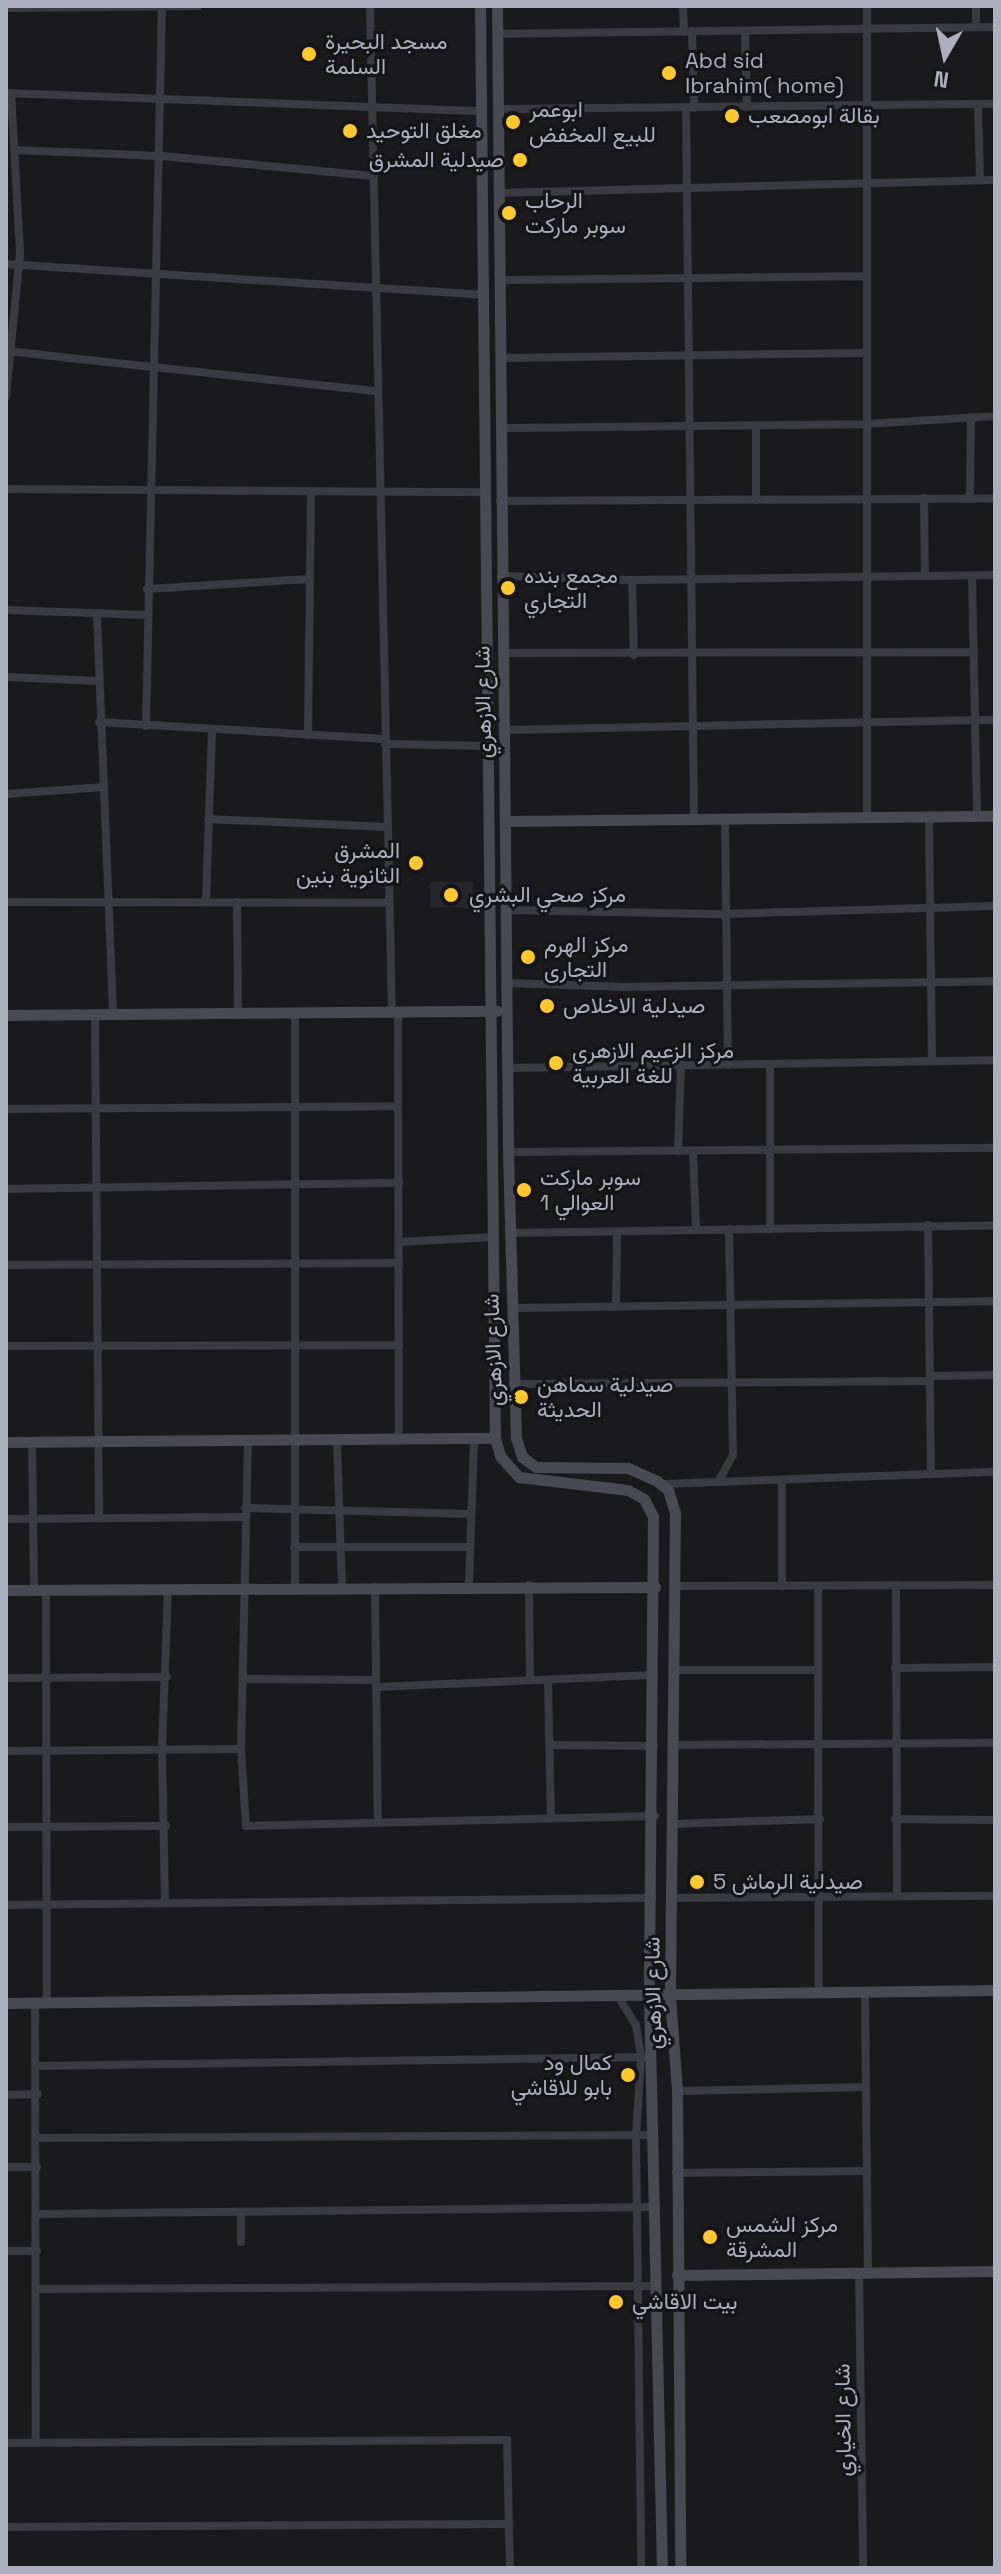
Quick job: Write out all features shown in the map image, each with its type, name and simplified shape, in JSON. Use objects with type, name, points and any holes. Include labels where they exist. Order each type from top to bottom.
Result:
[{"type":"street","points":[[146,726],[147,589],[160,274],[162,6]]},
{"type":"street","points":[[6,8],[198,6]]},
{"type":"street","points":[[370,6],[384,742],[398,1106],[399,1439]]},
{"type":"street","name":"شارع الازهري","points":[[480,6],[491,746],[495,1438],[500,1456],[519,1477],[607,1485],[644,1499],[653,1517],[655,1816],[646,2058],[655,2135],[654,2286],[662,2568]]},
{"type":"street","name":"شارع الازهري","points":[[497,6],[508,1152],[517,1446],[525,1461],[540,1468],[628,1468],[663,1484],[675,1513],[670,1997],[677,2091],[680,2568]]},
{"type":"street","points":[[683,6],[688,32],[690,108],[687,188],[694,821]]},
{"type":"street","points":[[867,6],[867,817]]},
{"type":"street","points":[[976,6],[976,27]]},
{"type":"street","points":[[497,34],[995,27]]},
{"type":"street","points":[[745,31],[747,107]]},
{"type":"street","points":[[6,396],[8,351],[19,264],[8,93],[481,111]]},
{"type":"street","points":[[978,104],[980,180]]},
{"type":"street","points":[[497,109],[995,104]]},
{"type":"street","points":[[14,150],[162,156],[373,176]]},
{"type":"street","points":[[499,193],[995,180]]},
{"type":"street","points":[[6,264],[483,295]]},
{"type":"street","points":[[499,280],[688,275],[866,276]]},
{"type":"street","points":[[8,351],[377,391]]},
{"type":"street","points":[[500,358],[689,352],[866,353]]},
{"type":"street","points":[[501,428],[866,424],[995,416]]},
{"type":"street","points":[[970,498],[971,417]]},
{"type":"street","points":[[756,426],[756,500]]},
{"type":"street","points":[[6,489],[150,494],[485,492]]},
{"type":"street","points":[[308,735],[311,492]]},
{"type":"street","points":[[924,498],[925,576]]},
{"type":"street","points":[[500,501],[995,498]]},
{"type":"street","points":[[501,576],[632,580],[995,575]]},
{"type":"street","points":[[972,576],[977,817]]},
{"type":"street","points":[[147,589],[309,579]]},
{"type":"street","points":[[632,580],[634,655]]},
{"type":"street","points":[[6,610],[147,615]]},
{"type":"street","points":[[97,614],[97,681],[110,902],[113,1015]]},
{"type":"street","points":[[502,653],[867,655],[973,652]]},
{"type":"street","points":[[6,677],[97,681]]},
{"type":"street","points":[[504,730],[693,729],[995,720]]},
{"type":"street","points":[[99,722],[384,742],[491,746]]},
{"type":"street","points":[[206,902],[212,730]]},
{"type":"street","points":[[6,794],[104,787]]},
{"type":"street","points":[[505,821],[995,816]]},
{"type":"street","points":[[929,817],[932,1061]]},
{"type":"street","points":[[208,819],[387,827]]},
{"type":"street","points":[[725,821],[723,914],[728,1065]]},
{"type":"street","points":[[6,902],[389,903]]},
{"type":"street","points":[[237,902],[238,1015]]},
{"type":"street","points":[[506,910],[723,914],[995,906]]},
{"type":"street","points":[[508,983],[725,985],[995,981]]},
{"type":"street","points":[[6,1015],[295,1016],[507,1011]]},
{"type":"street","points":[[95,1015],[99,1518]]},
{"type":"street","points":[[295,1016],[291,1440],[295,1587]]},
{"type":"street","points":[[508,1068],[995,1060]]},
{"type":"street","points":[[770,1064],[770,1229]]},
{"type":"street","points":[[678,1151],[681,1065]]},
{"type":"street","points":[[6,1109],[398,1106]]},
{"type":"street","points":[[508,1152],[995,1148]]},
{"type":"street","points":[[693,1151],[696,1230]]},
{"type":"street","points":[[6,1189],[399,1183]]},
{"type":"street","points":[[928,1225],[931,1474]]},
{"type":"street","points":[[510,1233],[995,1225]]},
{"type":"street","points":[[718,1482],[733,1455],[729,1229]]},
{"type":"street","points":[[616,1307],[617,1232]]},
{"type":"street","points":[[399,1242],[493,1237]]},
{"type":"street","points":[[6,1265],[399,1263]]},
{"type":"street","points":[[512,1308],[995,1301]]},
{"type":"street","points":[[6,1346],[399,1345]]},
{"type":"street","points":[[513,1384],[995,1375]]},
{"type":"street","points":[[469,1584],[474,1438]]},
{"type":"street","points":[[6,1442],[495,1438]]},
{"type":"street","points":[[337,1439],[342,1586]]},
{"type":"street","points":[[248,1440],[243,1588],[245,1679],[241,1749],[246,1826],[655,1816]]},
{"type":"street","points":[[32,1442],[33,1518],[48,1678],[43,1750],[49,1904],[38,2066],[36,2443]]},
{"type":"street","points":[[663,1484],[995,1472]]},
{"type":"street","points":[[782,1480],[782,1586]]},
{"type":"street","points":[[6,1519],[293,1510],[471,1514]]},
{"type":"street","points":[[294,1547],[470,1547]]},
{"type":"street","points":[[6,1590],[469,1584],[655,1587]]},
{"type":"street","points":[[529,1584],[530,1680]]},
{"type":"street","points":[[896,1585],[897,1896]]},
{"type":"street","points":[[676,1586],[995,1585]]},
{"type":"street","points":[[818,1586],[819,1991]]},
{"type":"street","points":[[375,1587],[378,1822]]},
{"type":"street","points":[[165,1903],[166,1826],[162,1750],[168,1589]]},
{"type":"street","points":[[895,1668],[995,1667]]},
{"type":"street","points":[[673,1670],[817,1670]]},
{"type":"street","points":[[245,1679],[376,1683],[655,1675]]},
{"type":"street","points":[[6,1678],[167,1677]]},
{"type":"street","points":[[548,1680],[551,1818]]},
{"type":"street","points":[[673,1745],[995,1743]]},
{"type":"street","points":[[549,1745],[654,1746]]},
{"type":"street","points":[[6,1751],[241,1749]]},
{"type":"street","points":[[674,1824],[820,1819]]},
{"type":"street","points":[[895,1819],[995,1820]]},
{"type":"street","points":[[6,1827],[166,1826]]},
{"type":"street","points":[[672,1898],[821,1900],[995,1896]]},
{"type":"street","points":[[6,1905],[652,1898]]},
{"type":"street","points":[[6,2003],[619,1998],[819,1991],[995,1990]]},
{"type":"street","name":"شارع الخياري","points":[[863,2568],[865,1991]]},
{"type":"street","points":[[619,1998],[636,2025],[646,2058],[636,2135],[641,2568]]},
{"type":"street","points":[[38,2066],[646,2058]]},
{"type":"street","points":[[677,2091],[866,2087]]},
{"type":"street","points":[[6,2095],[38,2094]]},
{"type":"street","points":[[38,2138],[655,2135]]},
{"type":"street","points":[[6,2167],[37,2167]]},
{"type":"street","points":[[676,2173],[866,2171]]},
{"type":"street","points":[[37,2214],[653,2207]]},
{"type":"street","points":[[241,2213],[241,2242]]},
{"type":"street","points":[[6,2251],[37,2251]]},
{"type":"street","points":[[677,2275],[995,2271]]},
{"type":"street","points":[[37,2289],[654,2286]]},
{"type":"street","points":[[6,2443],[507,2440],[510,2568]]},
{"type":"street","points":[[6,2527],[508,2524]]},
{"type":"shaded area","name":"مركز صحي البشري","points":[[430,882],[473,882],[472,908],[430,907]]},
{"type":"place","name":"مسجد البحيرة السلمة","points":[[309,54]]},
{"type":"place","name":"Abd sid Ibrahim( home)","points":[[669,73]]},
{"type":"place","name":"بقالة ابومصعب","points":[[732,116]]},
{"type":"place","name":"ابوعمر للبيع المخفض","points":[[513,122]]},
{"type":"place","name":"مغلق التوحيد","points":[[350,131]]},
{"type":"place","name":"صيدلية المشرق","points":[[520,160]]},
{"type":"place","name":"الرحاب سوبر ماركت","points":[[509,213]]},
{"type":"place","name":"مجمع بنده التجاري","points":[[508,588]]},
{"type":"place","name":"المشرق الثانوية بنين","points":[[416,863]]},
{"type":"place","name":"مركز صحي البشري","points":[[451,895]]},
{"type":"place","name":"مركز الهرم التجارى","points":[[528,957]]},
{"type":"place","name":"صيدلية الاخلاص","points":[[547,1006]]},
{"type":"place","name":"مركز الزعيم الازهري للغة العربية","points":[[556,1063]]},
{"type":"place","name":"سوبر ماركت العوالي 1","points":[[524,1190]]},
{"type":"place","name":"صيدلية سماهن الحديثة","points":[[521,1397]]},
{"type":"place","name":"صيدلية الرماش 5","points":[[697,1882]]},
{"type":"place","name":"كمال ود بابو للاقاشي","points":[[628,2075]]},
{"type":"place","name":"مركز الشمس المشرقة","points":[[710,2237]]},
{"type":"place","name":"بيت الاقاشي","points":[[616,2302]]}]
